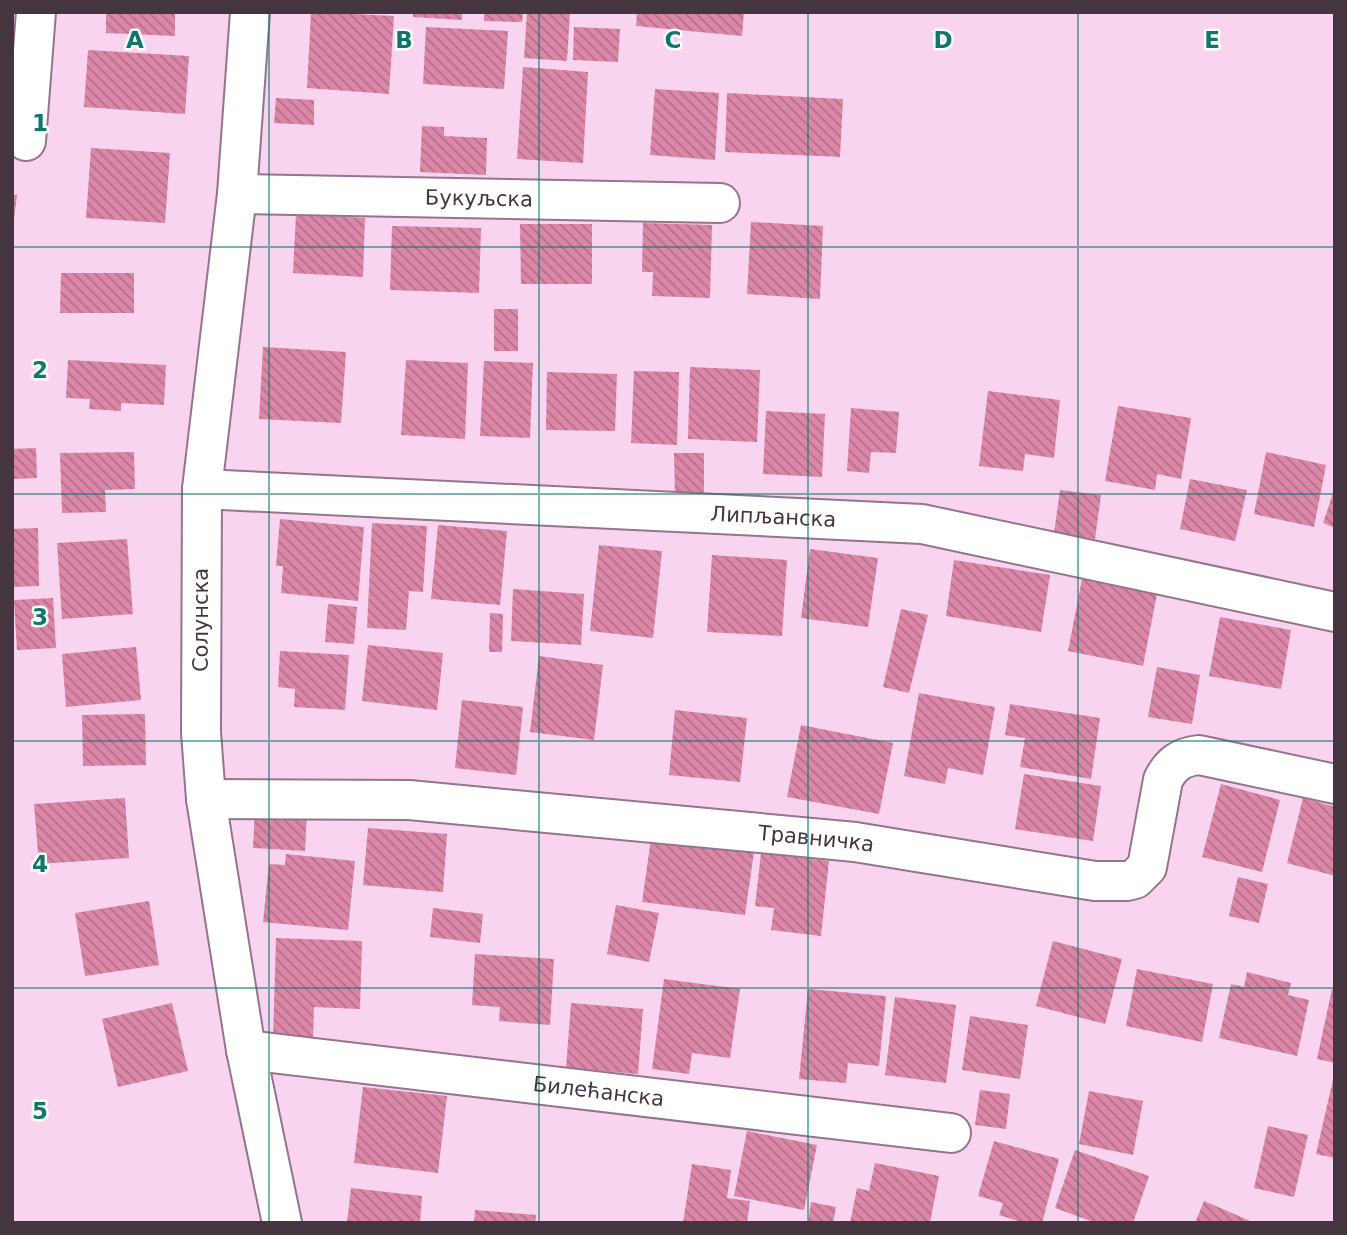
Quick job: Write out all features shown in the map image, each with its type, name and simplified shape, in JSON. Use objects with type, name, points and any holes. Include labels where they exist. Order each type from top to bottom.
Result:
[{"type":"street","points":[[26,141],[36,12]]},
{"type":"street","name":"Солунска","points":[[250,12],[237,194],[202,489],[201,732],[206,799],[246,1050],[282,1223]]},
{"type":"street","name":"Букуљска","points":[[237,194],[720,203]]},
{"type":"street","name":"Липљанска","points":[[202,489],[922,524],[1335,612]]},
{"type":"street","name":"Травничка","points":[[206,799],[409,800],[855,842],[1095,881],[1127,881],[1135,879],[1147,867],[1163,780],[1169,767],[1178,760],[1199,755],[1335,784]]},
{"type":"street","name":"Билећанска","points":[[246,1050],[951,1133]]},
{"type":"building","points":[[106,12],[175,12],[175,36],[106,33]]},
{"type":"building","points":[[311,12],[394,16],[389,94],[307,88]]},
{"type":"building","points":[[413,12],[462,12],[462,20],[413,17]]},
{"type":"building","points":[[484,12],[523,12],[522,22],[484,21]]},
{"type":"building","points":[[527,12],[570,12],[567,61],[524,58]]},
{"type":"building","points":[[637,12],[744,12],[742,36],[636,26]]},
{"type":"building","points":[[426,27],[508,31],[504,89],[423,84]]},
{"type":"building","points":[[574,27],[620,29],[618,62],[573,60]]},
{"type":"building","points":[[88,50],[189,56],[185,114],[84,107]]},
{"type":"building","points":[[523,67],[588,72],[583,163],[517,159]]},
{"type":"building","points":[[655,89],[719,93],[715,160],[650,155]]},
{"type":"building","points":[[727,93],[843,99],[840,157],[725,152]]},
{"type":"building","points":[[276,98],[314,100],[314,125],[274,123]]},
{"type":"building","points":[[422,126],[444,127],[444,136],[487,138],[486,175],[420,172]]},
{"type":"building","points":[[91,148],[170,153],[165,223],[86,218]]},
{"type":"building","points":[[12,195],[17,195],[14,219],[12,219]]},
{"type":"building","points":[[296,214],[365,218],[363,277],[293,273]]},
{"type":"building","points":[[751,222],[823,226],[820,299],[747,294]]},
{"type":"building","points":[[643,223],[712,225],[710,298],[652,296],[653,272],[642,272]]},
{"type":"building","points":[[520,224],[592,224],[592,284],[521,284]]},
{"type":"building","points":[[392,226],[481,228],[479,293],[390,290]]},
{"type":"building","points":[[61,273],[134,273],[134,313],[60,313]]},
{"type":"building","points":[[494,309],[518,309],[518,351],[494,351]]},
{"type":"building","points":[[263,347],[346,352],[341,423],[259,419]]},
{"type":"building","points":[[68,360],[166,365],[164,405],[121,403],[121,411],[89,409],[90,399],[66,398]]},
{"type":"building","points":[[406,360],[468,363],[465,439],[401,435]]},
{"type":"building","points":[[484,361],[533,363],[530,438],[480,436]]},
{"type":"building","points":[[690,367],[760,370],[757,442],[688,439]]},
{"type":"building","points":[[634,371],[679,372],[677,445],[631,443]]},
{"type":"building","points":[[547,372],[617,374],[615,431],[546,430]]},
{"type":"building","points":[[988,391],[1060,400],[1054,458],[1025,454],[1023,471],[979,466]]},
{"type":"building","points":[[1118,406],[1191,418],[1181,479],[1157,474],[1155,490],[1105,481]]},
{"type":"building","points":[[851,408],[899,412],[896,453],[871,452],[869,473],[847,471]]},
{"type":"building","points":[[766,411],[825,414],[822,477],[763,474]]},
{"type":"building","points":[[36,448],[37,478],[12,479],[12,449]]},
{"type":"building","points":[[134,452],[135,489],[105,490],[106,512],[62,513],[60,453]]},
{"type":"building","points":[[1266,452],[1326,465],[1314,527],[1254,514]]},
{"type":"building","points":[[674,453],[704,453],[704,497],[675,497]]},
{"type":"building","points":[[1190,479],[1247,490],[1235,541],[1180,529]]},
{"type":"building","points":[[1060,490],[1101,495],[1095,539],[1054,533]]},
{"type":"building","points":[[1335,490],[1335,528],[1323,523]]},
{"type":"building","points":[[280,519],[364,527],[358,601],[281,593],[283,566],[276,566]]},
{"type":"building","points":[[372,523],[427,526],[423,592],[409,591],[406,630],[367,628]]},
{"type":"building","points":[[438,525],[507,531],[500,605],[431,599]]},
{"type":"building","points":[[38,528],[39,586],[12,587],[12,529]]},
{"type":"building","points":[[127,539],[133,614],[62,619],[57,543]]},
{"type":"building","points":[[599,545],[662,551],[653,638],[590,631]]},
{"type":"building","points":[[810,549],[878,558],[868,627],[801,618]]},
{"type":"building","points":[[712,555],[787,560],[782,636],[707,632]]},
{"type":"building","points":[[954,560],[1050,575],[1041,632],[946,616]]},
{"type":"building","points":[[1082,579],[1157,594],[1143,666],[1068,651]]},
{"type":"building","points":[[513,589],[584,594],[581,645],[511,641]]},
{"type":"building","points":[[53,598],[56,648],[17,650],[14,600]]},
{"type":"building","points":[[328,604],[357,607],[354,644],[325,642]]},
{"type":"building","points":[[901,609],[928,615],[909,693],[883,687]]},
{"type":"building","points":[[490,613],[503,614],[502,652],[489,652]]},
{"type":"building","points":[[1220,617],[1291,630],[1281,689],[1209,676]]},
{"type":"building","points":[[368,645],[443,653],[437,710],[362,701]]},
{"type":"building","points":[[136,647],[141,700],[66,707],[62,654]]},
{"type":"building","points":[[280,651],[349,655],[345,710],[294,707],[295,689],[278,687]]},
{"type":"building","points":[[539,656],[603,665],[594,740],[530,732]]},
{"type":"building","points":[[1157,667],[1200,675],[1192,724],[1148,717]]},
{"type":"building","points":[[919,693],[995,707],[983,775],[948,768],[945,784],[904,776]]},
{"type":"building","points":[[462,700],[523,707],[516,775],[455,768]]},
{"type":"building","points":[[1010,704],[1100,718],[1091,779],[1020,767],[1025,738],[1005,735]]},
{"type":"building","points":[[675,710],[747,718],[740,782],[669,775]]},
{"type":"building","points":[[145,714],[146,765],[83,766],[82,715]]},
{"type":"building","points":[[801,725],[893,743],[879,814],[787,797]]},
{"type":"building","points":[[1024,774],[1101,786],[1093,841],[1015,829]]},
{"type":"building","points":[[1221,784],[1280,800],[1262,872],[1202,857]]},
{"type":"building","points":[[125,798],[129,858],[39,864],[34,804]]},
{"type":"building","points":[[1303,798],[1335,807],[1335,876],[1287,863]]},
{"type":"building","points":[[255,810],[307,813],[305,851],[253,848]]},
{"type":"building","points":[[368,828],[447,834],[443,892],[363,885]]},
{"type":"building","points":[[651,839],[754,852],[745,915],[642,902]]},
{"type":"building","points":[[761,853],[829,861],[821,936],[771,930],[774,908],[755,906]]},
{"type":"building","points":[[286,854],[355,861],[348,930],[263,922],[269,864],[285,865]]},
{"type":"building","points":[[1238,877],[1268,884],[1259,923],[1229,916]]},
{"type":"building","points":[[149,901],[159,965],[85,976],[75,913]]},
{"type":"building","points":[[616,905],[659,913],[649,962],[607,954]]},
{"type":"building","points":[[433,908],[483,914],[480,943],[430,937]]},
{"type":"building","points":[[276,938],[362,941],[360,1009],[314,1007],[313,1042],[273,1040]]},
{"type":"building","points":[[1053,941],[1122,959],[1105,1024],[1036,1006]]},
{"type":"building","points":[[475,954],[554,959],[550,1025],[499,1021],[500,1007],[472,1005]]},
{"type":"building","points":[[1137,969],[1213,984],[1202,1042],[1126,1026]]},
{"type":"building","points":[[1247,972],[1291,983],[1288,995],[1309,1000],[1297,1056],[1219,1038],[1231,984],[1244,987]]},
{"type":"building","points":[[664,979],[740,989],[730,1058],[692,1053],[689,1074],[652,1069]]},
{"type":"building","points":[[808,989],[886,996],[879,1066],[848,1063],[846,1083],[799,1079]]},
{"type":"building","points":[[1332,989],[1335,990],[1335,1063],[1317,1059]]},
{"type":"building","points":[[895,997],[956,1005],[946,1083],[885,1075]]},
{"type":"building","points":[[172,1003],[188,1071],[118,1087],[102,1019]]},
{"type":"building","points":[[571,1003],[643,1009],[638,1074],[566,1068]]},
{"type":"building","points":[[970,1016],[1028,1025],[1020,1079],[962,1070]]},
{"type":"building","points":[[1335,1075],[1335,1158],[1316,1154]]},
{"type":"building","points":[[363,1087],[447,1096],[438,1173],[354,1163]]},
{"type":"building","points":[[980,1090],[1010,1094],[1006,1129],[975,1125]]},
{"type":"building","points":[[1089,1091],[1143,1101],[1133,1155],[1079,1144]]},
{"type":"building","points":[[1268,1126],[1308,1135],[1294,1197],[1254,1188]]},
{"type":"building","points":[[747,1131],[817,1145],[804,1210],[734,1196]]},
{"type":"building","points":[[994,1141],[1059,1159],[1042,1223],[1024,1223],[999,1215],[1003,1203],[978,1196]]},
{"type":"building","points":[[1075,1150],[1149,1176],[1133,1223],[1096,1223],[1055,1208]]},
{"type":"building","points":[[875,1163],[939,1176],[930,1223],[850,1223],[857,1188],[869,1191]]},
{"type":"building","points":[[692,1164],[731,1170],[727,1198],[750,1201],[747,1223],[683,1223]]},
{"type":"building","points":[[351,1188],[422,1196],[420,1223],[347,1223]]},
{"type":"building","points":[[1204,1201],[1255,1223],[1195,1223]]},
{"type":"building","points":[[811,1202],[836,1207],[833,1223],[808,1223]]},
{"type":"building","points":[[475,1210],[536,1215],[535,1223],[474,1223]]}]
